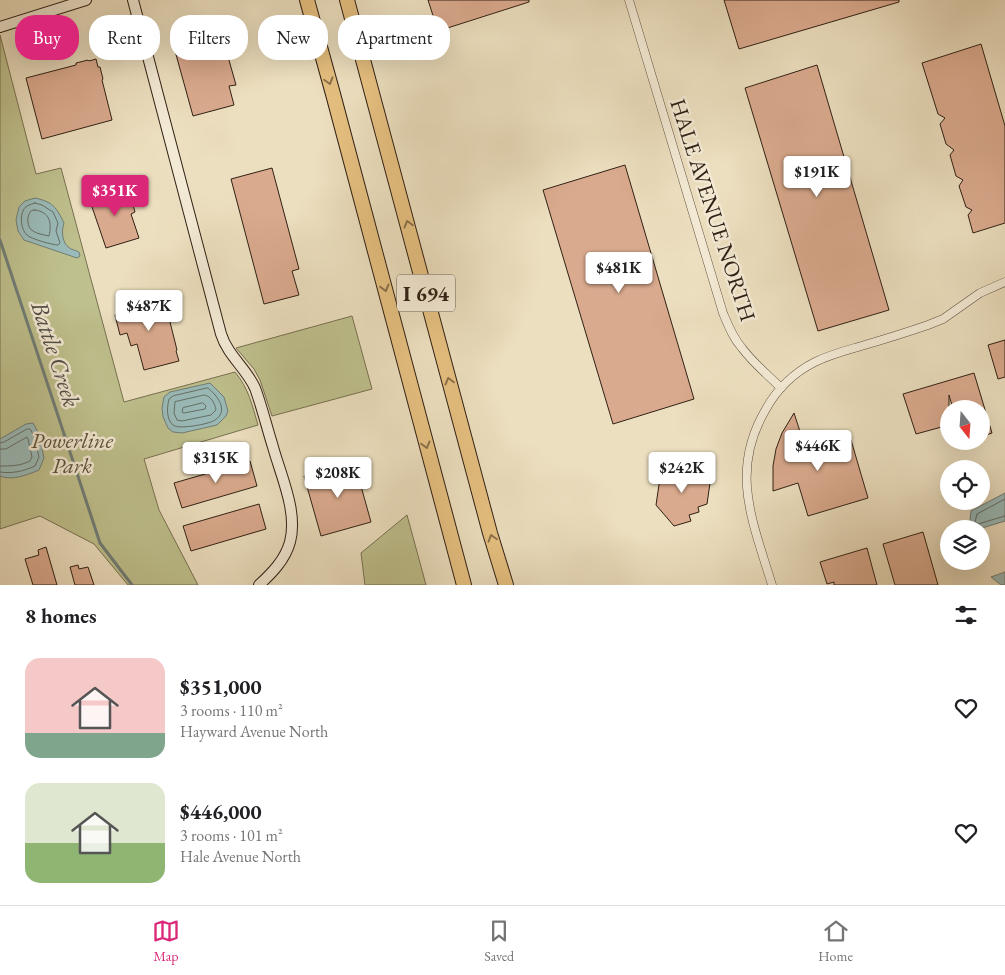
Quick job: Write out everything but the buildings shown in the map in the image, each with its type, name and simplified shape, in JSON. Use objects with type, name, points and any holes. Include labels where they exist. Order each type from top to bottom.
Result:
[{"type":"highway","name":"I 694","points":[[307,0],[464,585]]},
{"type":"highway","name":"I 694","points":[[347,0],[485,514],[506,585]]},
{"type":"street","points":[[0,27],[86,0]]},
{"type":"street","points":[[133,0],[220,331],[228,351],[247,374],[255,388],[290,506],[292,530],[288,549],[280,564],[259,585]]},
{"type":"street","name":"HALE AVENUE NORTH","points":[[629,0],[723,313],[730,330],[741,347],[781,388]]},
{"type":"street","points":[[772,585],[752,518],[746,475],[753,434],[769,403],[796,374],[814,362],[943,319],[980,293],[1004,282]]},
{"type":"green space","name":"Powerline Park","points":[[0,35],[36,174],[61,168],[124,402],[235,372],[250,397],[258,425],[144,459],[159,510],[198,585],[128,585],[94,544],[40,516],[0,529]]},
{"type":"green space","points":[[352,316],[372,389],[272,416],[260,380],[254,369],[236,348]]},
{"type":"green space","points":[[407,515],[426,585],[365,585],[361,553]]},
{"type":"water","points":[[35,198],[50,203],[56,209],[64,223],[64,241],[68,247],[79,252],[80,256],[77,258],[24,240],[18,231],[16,220],[19,207],[25,201]]},
{"type":"water","points":[[210,383],[224,397],[228,411],[226,416],[217,425],[182,433],[173,432],[168,428],[163,417],[164,397],[170,392]]},
{"type":"water","points":[[33,423],[39,434],[44,458],[39,470],[14,478],[0,476],[0,439],[26,424]]},
{"type":"water","points":[[1005,493],[1005,521],[990,526],[990,520],[970,520],[971,511],[973,510],[990,510],[990,501]]},
{"type":"water","points":[[1005,572],[1005,585],[1001,585],[991,577]]},
{"type":"waterway","name":"Battle Creek","points":[[0,240],[100,543],[132,585]]}]
